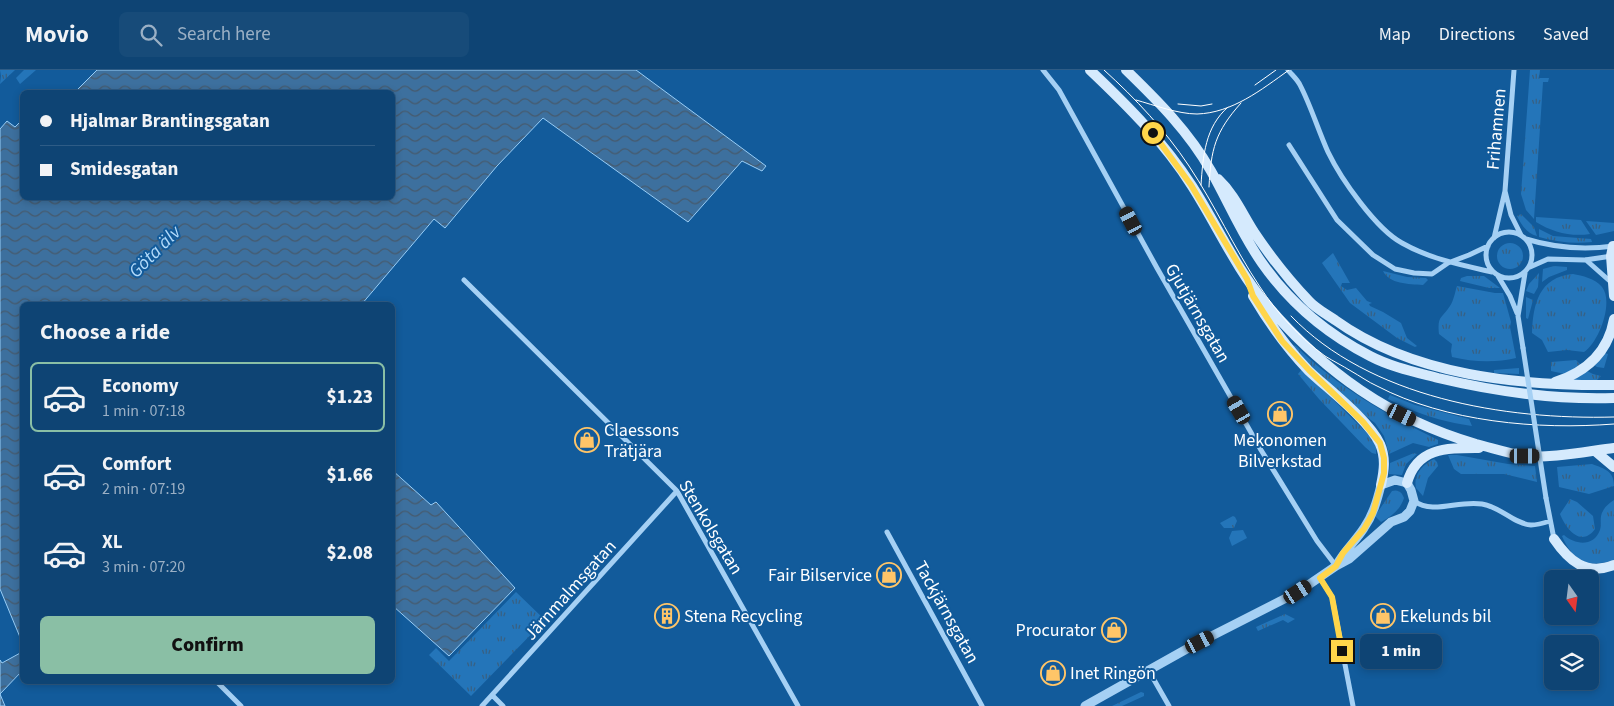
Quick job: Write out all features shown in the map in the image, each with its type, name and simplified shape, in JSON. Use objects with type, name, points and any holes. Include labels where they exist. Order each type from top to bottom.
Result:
[{"type":"main road","points":[[1090,70],[1153,133],[1172,156],[1247,279],[1266,304],[1301,341],[1344,379],[1386,408],[1417,423],[1492,449],[1525,456],[1614,448]]},
{"type":"main road","points":[[1126,70],[1151,94],[1185,133],[1211,171],[1260,261],[1275,281],[1300,308],[1353,347],[1392,365],[1498,391],[1551,398],[1614,398]]},
{"type":"main road","points":[[1211,171],[1230,191],[1253,230],[1282,271],[1310,302],[1346,328],[1373,344],[1434,367],[1551,384],[1614,385]]},
{"type":"main road","points":[[1613,250],[1614,296]]},
{"type":"main road","points":[[1247,279],[1253,296],[1282,341],[1355,414],[1376,438],[1384,458],[1381,485]]},
{"type":"main road","points":[[1551,384],[1570,377],[1590,364],[1606,343],[1614,319]]},
{"type":"main road","points":[[1407,483],[1413,467],[1426,456],[1441,449],[1492,449]]},
{"type":"main road","points":[[1595,451],[1614,467]]},
{"type":"main road","points":[[1554,539],[1569,558],[1579,565],[1598,569],[1614,565]]},
{"type":"street","name":"Gjutjärnsgatan","points":[[1043,70],[1059,90],[1157,268],[1261,450],[1317,541],[1336,566]]},
{"type":"street","points":[[1288,70],[1299,83],[1329,153],[1352,191],[1375,220],[1400,242],[1426,255],[1448,262],[1492,272],[1498,276],[1512,279],[1525,273],[1530,267],[1533,252],[1531,246],[1521,235],[1507,232],[1494,238],[1488,246],[1448,262],[1432,274],[1395,269],[1373,255],[1337,220],[1289,145]]},
{"type":"street","name":"Frihamnen","points":[[1494,238],[1505,191],[1514,70]]},
{"type":"street","name":"Frihamnen","points":[[1505,191],[1511,215],[1521,235]]},
{"type":"street","points":[[1526,239],[1555,246],[1613,250]]},
{"type":"street","points":[[1488,246],[1486,259],[1492,272]]},
{"type":"street","points":[[1530,267],[1548,259],[1586,260],[1613,250]]},
{"type":"street","points":[[1586,260],[1613,284]]},
{"type":"street","points":[[1518,316],[1525,273]]},
{"type":"street","points":[[1498,276],[1510,296],[1518,316],[1554,539]]},
{"type":"street","name":"Stenkolsgatan","points":[[464,280],[677,491],[798,706]]},
{"type":"street","points":[[1085,706],[1200,642],[1298,592],[1349,559],[1391,522],[1404,517],[1410,511],[1414,501],[1407,483],[1395,480],[1381,485],[1373,513],[1364,529],[1343,553],[1336,566]]},
{"type":"street","name":"Järnmalmsgatan","points":[[482,706],[677,491]]},
{"type":"street","points":[[1414,501],[1430,508],[1460,503],[1480,504],[1494,507],[1528,524],[1550,521]]},
{"type":"street","name":"Tackjärnsgatan","points":[[887,532],[982,706]]},
{"type":"street","points":[[1320,578],[1332,597],[1353,706]]},
{"type":"street","points":[[1149,671],[1169,706]]},
{"type":"street","points":[[219,684],[241,706]]},
{"type":"street","points":[[493,696],[504,706]]},
{"type":"green space","points":[[0,70],[15,70],[0,84]]},
{"type":"green space","points":[[24,70],[36,70],[20,84],[16,78]]},
{"type":"green space","points":[[1530,70],[1540,70],[1539,78],[1549,78],[1548,82],[1543,82],[1534,219],[1526,210],[1521,194]]},
{"type":"green space","points":[[1521,214],[1534,227],[1537,236],[1527,231],[1522,225],[1517,216]]},
{"type":"green space","points":[[1536,217],[1581,220],[1590,234],[1576,235],[1555,231],[1536,222]]},
{"type":"green space","points":[[1586,221],[1614,223],[1614,231],[1596,235]]},
{"type":"green space","points":[[1539,229],[1553,236],[1591,239],[1592,242],[1572,243],[1546,239],[1539,237]]},
{"type":"green space","points":[[1510,243],[1519,247],[1523,256],[1519,265],[1510,269],[1501,265],[1497,256],[1501,247]]},
{"type":"green space","points":[[1333,253],[1350,283],[1342,283],[1341,286],[1347,290],[1356,288],[1367,301],[1372,303],[1369,304],[1370,306],[1401,323],[1407,338],[1417,346],[1415,347],[1397,338],[1350,303],[1322,263]]},
{"type":"green space","points":[[1554,266],[1567,267],[1567,270],[1542,282],[1543,269]]},
{"type":"green space","points":[[1383,271],[1407,277],[1426,278],[1428,280],[1423,285],[1395,281],[1390,279]]},
{"type":"green space","points":[[1539,273],[1538,287],[1534,294],[1526,291],[1529,284]]},
{"type":"green space","points":[[1573,274],[1592,279],[1602,287],[1605,294],[1606,312],[1595,340],[1584,352],[1567,350],[1548,352],[1542,340],[1532,333],[1536,302],[1545,286],[1552,280]]},
{"type":"green space","points":[[1484,276],[1500,288],[1489,288],[1460,281],[1461,278]]},
{"type":"green space","points":[[1457,286],[1503,293],[1511,322],[1510,327],[1516,358],[1484,361],[1452,357],[1452,344],[1439,334],[1439,323],[1451,304]]},
{"type":"green space","points":[[1526,297],[1533,300],[1528,319],[1526,318]]},
{"type":"green space","points":[[1293,345],[1345,387],[1381,410],[1438,440],[1438,444],[1429,447],[1413,443],[1389,454],[1384,436],[1375,423],[1353,407],[1296,353]]},
{"type":"green space","points":[[1604,353],[1608,354],[1604,368],[1597,367],[1594,365]]},
{"type":"green space","points":[[1576,360],[1581,365],[1565,374],[1551,371],[1551,362]]},
{"type":"green space","points":[[1519,368],[1519,374],[1494,373],[1494,370]]},
{"type":"green space","points":[[1302,369],[1370,436],[1376,446],[1376,454],[1365,447],[1319,399],[1298,374]]},
{"type":"green space","points":[[1587,371],[1601,376],[1596,381],[1573,380]]},
{"type":"green space","points":[[1390,395],[1415,405],[1469,419],[1472,426],[1449,422],[1419,413],[1388,399]]},
{"type":"green space","points":[[1414,453],[1417,454],[1406,464],[1402,475],[1389,474],[1390,463]]},
{"type":"green space","points":[[1448,455],[1535,466],[1537,482],[1504,474],[1461,474],[1454,469]]},
{"type":"green space","points":[[1434,459],[1438,466],[1428,478],[1423,496],[1416,488],[1417,475],[1422,467]]},
{"type":"green space","points":[[1592,464],[1605,469],[1610,474],[1614,481],[1614,486],[1589,494],[1559,487],[1557,467]]},
{"type":"green space","points":[[1392,491],[1400,492],[1404,498],[1395,512],[1381,522],[1375,516]]},
{"type":"green space","points":[[1570,499],[1577,502],[1593,516],[1595,529],[1584,537],[1574,534],[1560,514]]},
{"type":"green space","points":[[1614,500],[1614,560],[1596,563],[1582,561],[1571,552],[1562,536],[1564,535],[1573,541],[1589,542],[1597,536],[1600,530],[1601,516],[1604,509]]},
{"type":"green space","points":[[1233,516],[1237,521],[1234,528],[1224,528],[1220,523]]},
{"type":"green space","points":[[1243,530],[1247,538],[1232,546],[1229,538],[1232,531]]},
{"type":"green space","points":[[516,592],[545,620],[471,696],[429,655],[436,648],[449,661]]},
{"type":"green space","points":[[1285,614],[1295,619],[1288,623],[1283,620],[1258,631],[1256,627]]},
{"type":"green space","points":[[1141,692],[1144,693],[1144,696],[1122,706],[1112,706]]},
{"type":"water","name":"Göta älv","points":[[97,70],[636,70],[766,166],[762,171],[742,161],[688,222],[543,118],[497,166],[445,228],[434,219],[364,302],[20,302],[20,637],[0,589],[0,129],[7,121],[15,127],[20,122],[20,200],[395,200],[395,90],[77,90]]},
{"type":"water","points":[[395,473],[431,505],[436,502],[515,588],[449,656],[395,608]]},
{"type":"water","points":[[20,653],[20,673],[0,694],[0,660],[2,663]]},
{"type":"water","points":[[0,694],[5,706],[0,706]]},
{"type":"tram line","points":[[1104,70],[1150,115],[1180,153],[1260,287],[1274,306],[1298,333],[1325,356],[1370,383],[1432,408],[1493,421],[1524,424],[1555,426],[1614,424]]},
{"type":"tram line","points":[[1255,85],[1276,70]]},
{"type":"tram line","points":[[1136,100],[1182,113],[1210,113],[1222,110],[1246,99],[1289,70]]},
{"type":"tram line","points":[[1209,187],[1211,162],[1216,142],[1225,123],[1241,103]]},
{"type":"tram line","points":[[1178,104],[1201,106],[1212,104]]},
{"type":"tram line","points":[[1201,185],[1204,153],[1210,133],[1220,115],[1228,107]]},
{"type":"tram line","points":[[1291,316],[1323,344],[1359,367],[1399,385],[1441,398],[1485,408],[1529,414],[1614,417]]},
{"type":"place","name":"Mekonomen Bilverkstad","points":[[1280,414]]},
{"type":"place","name":"Claessons Trätjära","points":[[587,440]]},
{"type":"place","name":"Fair Bilservice","points":[[889,575]]},
{"type":"place","name":"Stena Recycling","points":[[667,616]]},
{"type":"place","name":"Ekelunds bil","points":[[1383,616]]},
{"type":"place","name":"Procurator","points":[[1114,630]]},
{"type":"place","name":"Inet Ringön","points":[[1053,673]]},
{"type":"route","points":[[1153,133],[1172,156],[1191,185],[1247,279],[1253,296],[1282,341],[1372,431],[1380,443],[1384,458],[1384,473],[1373,513],[1364,529],[1343,553],[1336,566],[1320,578],[1332,597],[1342,651]]}]
